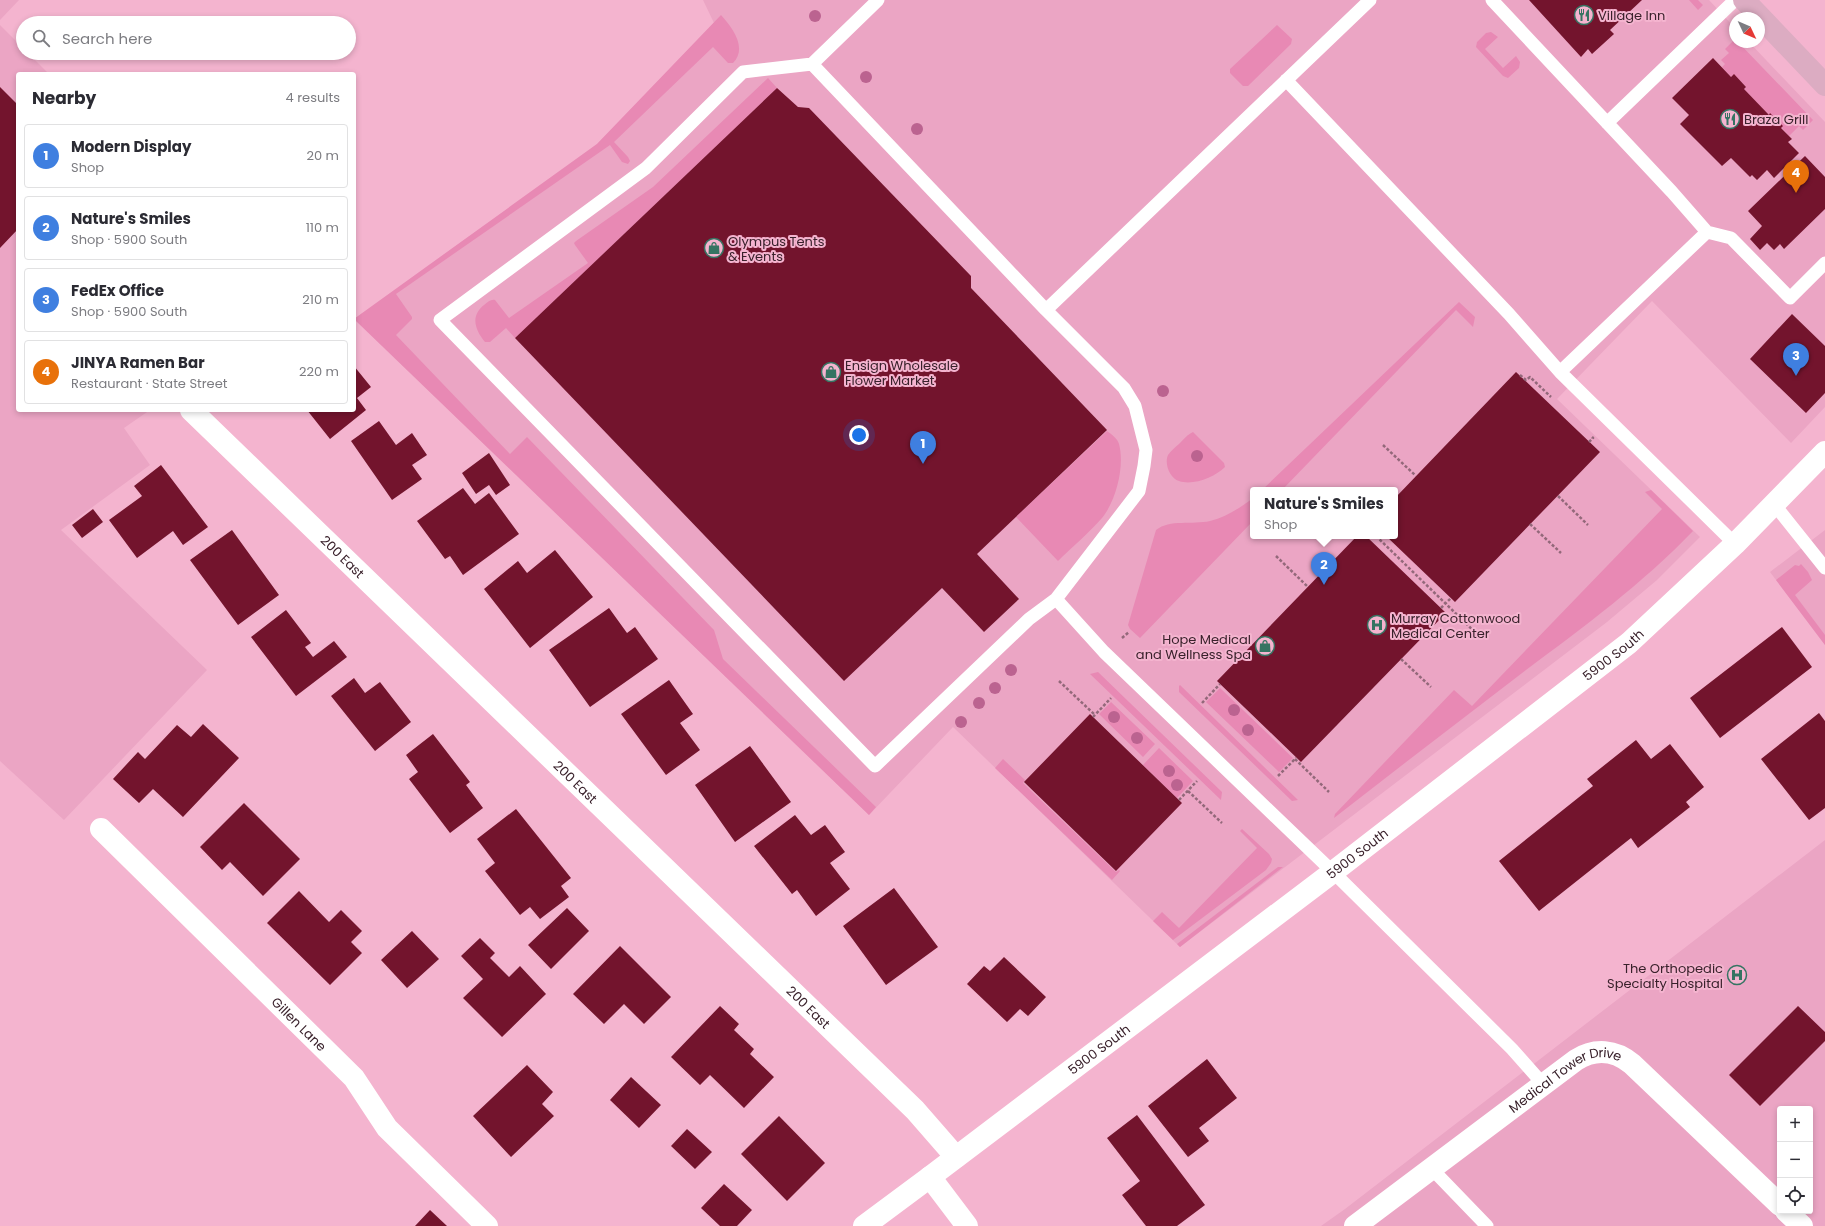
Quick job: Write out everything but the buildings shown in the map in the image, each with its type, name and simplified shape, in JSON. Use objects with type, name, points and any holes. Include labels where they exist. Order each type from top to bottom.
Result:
[{"type":"main road","points":[[1744,0],[1825,85]]},
{"type":"street","name":"200 East","points":[[193,412],[909,1104],[956,1157]]},
{"type":"street","name":"5900 South","points":[[864,1226],[1333,872],[1629,643],[1735,544],[1825,452]]},
{"type":"street","name":"Gillen Lane","points":[[101,829],[354,1078],[386,1128],[487,1226]]},
{"type":"street","name":"Medical Tower Drive","points":[[1355,1226],[1543,1084],[1583,1055],[1592,1052],[1609,1052],[1622,1056],[1632,1064],[1660,1088],[1777,1202]]},
{"type":"street","points":[[930,1177],[967,1226]]},
{"type":"street","points":[[1789,1214],[1802,1226]]},
{"type":"lane","points":[[812,64],[1046,310],[1124,388],[1135,406],[1146,450],[1138,491],[1056,599],[1029,619],[874,766],[440,320],[646,168],[743,72],[812,64],[878,0]]},
{"type":"lane","points":[[1046,310],[1370,0]]},
{"type":"lane","points":[[1492,0],[1672,192],[1707,232],[1731,238],[1790,298],[1825,263]]},
{"type":"lane","points":[[1607,123],[1735,0]]},
{"type":"lane","points":[[1286,80],[1509,314],[1560,372],[1735,544]]},
{"type":"lane","points":[[1560,372],[1707,232]]},
{"type":"lane","points":[[1774,504],[1825,568]]},
{"type":"lane","points":[[1056,599],[1104,652],[1333,872],[1512,1049],[1543,1084]]},
{"type":"lane","points":[[1431,1168],[1487,1226]]},
{"type":"path","points":[[1520,375],[1526,380],[1530,377],[1553,399]]},
{"type":"path","points":[[1587,432],[1593,438],[1589,442]]},
{"type":"path","points":[[1383,445],[1416,476]]},
{"type":"path","points":[[1558,496],[1588,525]]},
{"type":"path","points":[[1530,524],[1561,553]]},
{"type":"path","points":[[1379,539],[1480,637]]},
{"type":"path","points":[[1276,556],[1308,587]]},
{"type":"path","points":[[1441,608],[1451,598]]},
{"type":"path","points":[[1401,659],[1431,687]]},
{"type":"path","points":[[1059,681],[1094,716],[1111,698]]},
{"type":"path","points":[[1202,703],[1220,684]]},
{"type":"path","points":[[1278,776],[1296,758],[1329,792]]},
{"type":"path","points":[[1179,800],[1197,781]]},
{"type":"path","points":[[1188,790],[1222,823]]},
{"type":"shaded area","points":[[0,0],[19,0],[0,20]]},
{"type":"shaded area","points":[[703,0],[1709,0],[1729,22],[1729,48],[1755,48],[1825,122],[1825,407],[1791,443],[1652,301],[1557,399],[1700,537],[1657,580],[1607,622],[1180,947],[953,727],[869,815],[356,321],[356,318],[597,144],[714,23]]},
{"type":"shaded area","points":[[1689,0],[1698,0],[1703,5],[1698,10]]},
{"type":"shaded area","points":[[721,15],[730,25],[739,44],[739,51],[733,63],[728,63],[713,47],[614,142],[628,157],[630,161],[628,164],[622,162],[610,145],[396,294],[412,319],[396,335],[510,454],[527,437],[714,630],[723,659],[876,807],[869,815],[356,321],[356,318],[597,144]]},
{"type":"shaded area","points":[[0,25],[16,41],[16,60],[35,60],[47,72],[16,72],[16,412],[147,412],[124,428],[150,465],[61,530],[207,670],[64,820],[0,761]]},
{"type":"shaded area","points":[[1277,25],[1292,39],[1291,44],[1248,86],[1243,86],[1230,73],[1230,69]]},
{"type":"shaded area","points":[[1491,32],[1498,37],[1485,49],[1503,68],[1516,56],[1520,62],[1519,68],[1508,78],[1503,76],[1476,47],[1477,42],[1486,33]]},
{"type":"shaded area","points":[[1729,45],[1729,48],[1744,48],[1813,120],[1803,130],[1799,126],[1789,136],[1770,114],[1769,115],[1744,89],[1746,87],[1734,75],[1731,77],[1722,67],[1725,64],[1721,60],[1729,53],[1725,49]]},
{"type":"shaded area","points":[[768,78],[777,88],[515,338],[506,328],[490,342],[485,342],[479,333],[476,323],[477,314],[484,305],[491,300],[495,300],[509,318],[588,263],[574,243],[653,187]]},
{"type":"shaded area","points":[[1459,302],[1475,317],[1473,327],[1456,310],[1285,487],[1265,487]]},
{"type":"shaded area","points":[[1107,431],[1117,440],[1121,453],[1120,473],[1115,493],[1107,511],[1102,518],[1058,561],[1016,517]]},
{"type":"shaded area","points":[[1193,432],[1224,463],[1225,467],[1221,471],[1204,480],[1191,482],[1179,481],[1173,477],[1167,466],[1168,455]]},
{"type":"shaded area","points":[[1651,490],[1693,531],[1654,569],[1612,604],[1334,818],[1335,814],[1454,690],[1472,706],[1662,509],[1645,492]]},
{"type":"shaded area","points":[[1250,500],[1250,524],[1140,638],[1130,629],[1128,625],[1156,530],[1174,523],[1210,521],[1233,512]]},
{"type":"shaded area","points":[[1825,530],[1825,645],[1770,572]]},
{"type":"shaded area","points":[[1801,564],[1808,572],[1812,580],[1795,595],[1825,635],[1825,645],[1776,580],[1795,565],[1799,566]]},
{"type":"shaded area","points":[[1098,672],[1222,792],[1221,800],[1090,674]]},
{"type":"shaded area","points":[[1180,685],[1298,800],[1292,801],[1179,692]]},
{"type":"shaded area","points":[[1220,688],[1293,758],[1279,772],[1206,702]]},
{"type":"shaded area","points":[[1111,702],[1155,744],[1143,757],[1099,714]]},
{"type":"shaded area","points":[[1159,748],[1193,781],[1177,798],[1143,765]]},
{"type":"shaded area","points":[[1003,759],[1025,780],[1023,783],[1116,872],[1119,870],[1120,871],[1112,880],[995,768]]},
{"type":"shaded area","points":[[1242,829],[1269,854],[1272,859],[1271,863],[1266,870],[1173,940],[1153,921],[1162,912],[1179,928],[1257,848],[1240,831]]},
{"type":"shaded area","name":"The Orthopedic Specialty Hospital","points":[[1825,840],[1825,1226],[1321,1226],[1345,1209]]},
{"type":"shaded area","points":[[1278,867],[1283,867],[1180,947],[1177,944]]},
{"type":"place","name":"Village Inn","points":[[1584,15]]},
{"type":"place","name":"Braza Grill","points":[[1730,119]]},
{"type":"place","name":"JINYA Ramen Bar","points":[[1796,193]]},
{"type":"place","name":"Olympus Tents & Events","points":[[714,248]]},
{"type":"place","name":"Ensign Wholesale Flower Market","points":[[831,372]]},
{"type":"place","name":"FedEx Office","points":[[1796,376]]},
{"type":"place","name":"Modern Display","points":[[923,464]]},
{"type":"place","name":"Nature's Smiles","points":[[1324,585]]},
{"type":"place","name":"Murray Cottonwood Medical Center","points":[[1377,625]]},
{"type":"place","name":"Hope Medical and Wellness Spa","points":[[1265,646]]},
{"type":"place","name":"The Orthopedic Specialty Hospital","points":[[1737,975]]}]
